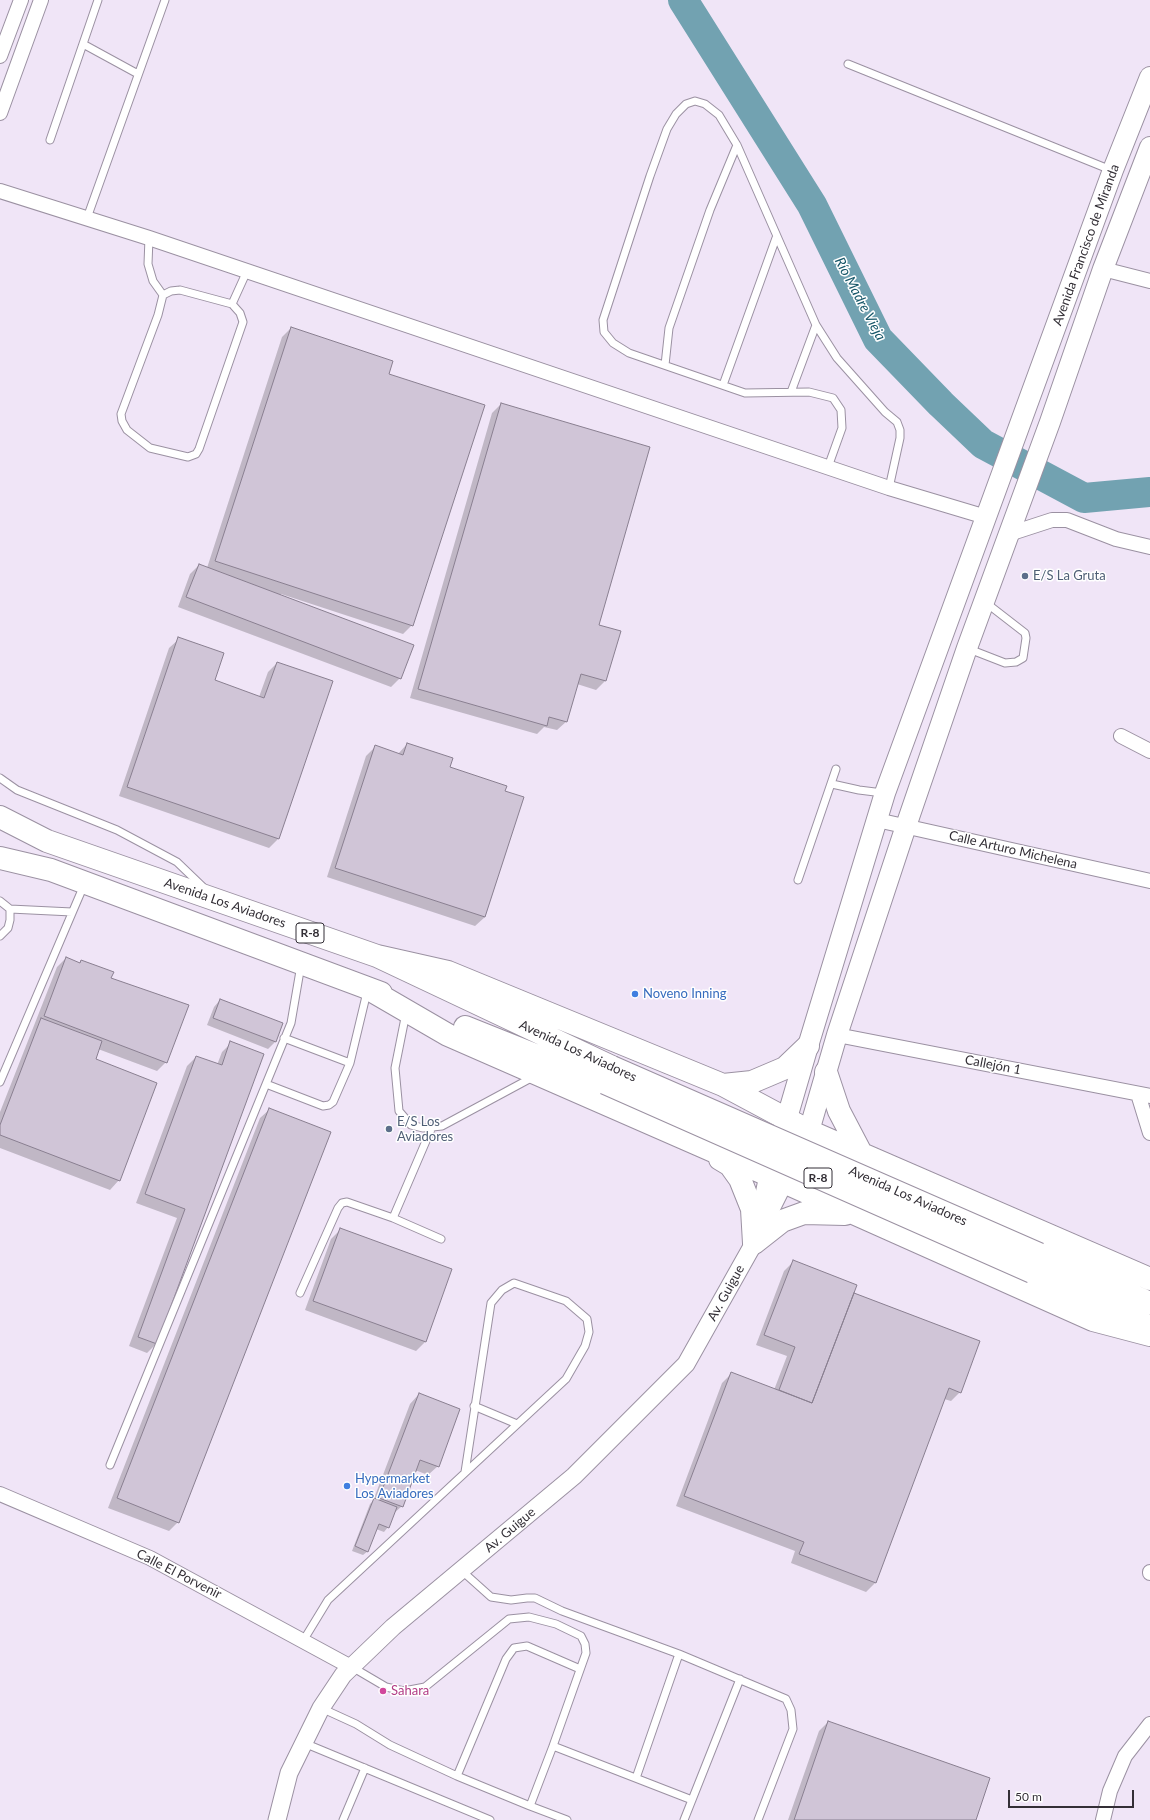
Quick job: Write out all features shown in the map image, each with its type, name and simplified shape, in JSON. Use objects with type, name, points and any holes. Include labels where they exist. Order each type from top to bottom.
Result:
[{"type":"main road","name":"Avenida Francisco de Miranda","points":[[776,1179],[788,1119],[808,1046],[885,793],[1113,170],[1150,77]]},
{"type":"main road","name":"Avenida Francisco de Miranda","points":[[776,1179],[809,1130],[837,1035],[967,648],[1021,503],[1103,269],[1150,147]]},
{"type":"main road","name":"Avenida Los Aviadores","points":[[0,817],[47,841],[377,956],[608,1075],[1035,1263],[1150,1326]]},
{"type":"main road","name":"Avenida Los Aviadores","points":[[0,858],[51,870],[367,988],[608,1075]]},
{"type":"main road","name":"R-8","points":[[377,956],[448,972],[723,1084],[788,1119]]},
{"type":"main road","points":[[367,988],[448,1036],[776,1179]]},
{"type":"main road","points":[[723,1084],[752,1082],[786,1068],[808,1046]]},
{"type":"main road","points":[[826,1072],[839,1111],[860,1153]]},
{"type":"main road","points":[[788,1119],[860,1153],[1150,1279]]},
{"type":"main road","points":[[702,1147],[730,1165],[740,1179],[752,1209],[754,1243]]},
{"type":"main road","name":"R-8","points":[[776,1179],[1093,1320],[1150,1335]]},
{"type":"main road","points":[[754,1243],[782,1221],[804,1213],[856,1214]]},
{"type":"main road","name":"Avenida Los Aviadores","points":[[1035,1263],[1148,1296]]},
{"type":"street","points":[[0,56],[21,0]]},
{"type":"street","points":[[0,113],[5,85],[41,0]]},
{"type":"street","points":[[16,15],[32,23]]},
{"type":"street","points":[[0,191],[149,238],[889,488],[986,517]]},
{"type":"street","points":[[1103,269],[1150,281]]},
{"type":"street","points":[[1009,534],[1052,520],[1067,520],[1116,539],[1150,547]]},
{"type":"street","points":[[1121,736],[1150,752]]},
{"type":"street","name":"Calle Arturo Michelena","points":[[877,820],[1150,881]]},
{"type":"street","name":"Callejón 1","points":[[837,1035],[1144,1095]]},
{"type":"street","points":[[1144,1095],[1150,1133]]},
{"type":"street","name":"Av. Guigue","points":[[277,1820],[289,1773],[321,1708],[343,1675],[393,1627],[462,1571],[574,1476],[686,1364],[754,1243],[776,1179]]},
{"type":"street","name":"Calle El Porvenir","points":[[0,1494],[150,1558],[351,1667]]},
{"type":"street","points":[[1103,1820],[1110,1791],[1125,1756],[1150,1724]]},
{"type":"lane","points":[[50,140],[98,0]]},
{"type":"lane","points":[[88,218],[165,0]]},
{"type":"lane","points":[[83,44],[138,74]]},
{"type":"lane","points":[[848,64],[1113,170]]},
{"type":"lane","points":[[828,467],[842,428],[841,410],[833,398],[809,392],[745,392],[629,353],[613,343],[604,332],[603,320],[667,129],[676,114],[686,104],[695,101],[705,104],[719,116],[737,145],[776,238],[816,325],[837,358],[885,412],[897,422],[900,430],[900,438],[889,488]]},
{"type":"lane","points":[[665,365],[669,328],[710,210],[737,145]]},
{"type":"lane","points":[[149,238],[148,264],[153,281],[163,295]]},
{"type":"lane","points":[[723,385],[776,238]]},
{"type":"lane","points":[[232,304],[247,271]]},
{"type":"lane","points":[[180,290],[232,304],[240,313],[243,322],[199,450],[196,454],[188,457],[150,448],[127,430],[122,421],[122,414],[158,315],[163,295],[171,291],[180,290]]},
{"type":"lane","points":[[791,392],[816,325]]},
{"type":"lane","points":[[967,648],[1006,663],[1016,662],[1023,658],[1026,638],[1025,633],[984,601]]},
{"type":"lane","points":[[798,880],[836,770]]},
{"type":"lane","points":[[0,778],[17,790],[117,830],[177,862],[216,900]]},
{"type":"lane","points":[[832,784],[859,790],[885,793]]},
{"type":"lane","points":[[0,1082],[85,883]]},
{"type":"lane","points":[[0,901],[10,908],[72,912]]},
{"type":"lane","points":[[0,936],[8,928],[10,908]]},
{"type":"lane","points":[[110,1465],[290,1023],[301,963]]},
{"type":"lane","points":[[266,1084],[323,1106],[329,1105],[333,1102],[350,1063],[367,988]]},
{"type":"lane","points":[[407,1011],[395,1068],[399,1111],[411,1125],[423,1128],[442,1126],[538,1075]]},
{"type":"lane","points":[[284,1038],[350,1063]]},
{"type":"lane","points":[[393,1218],[432,1127]]},
{"type":"lane","points":[[300,1293],[338,1208],[342,1203],[347,1202],[393,1218],[441,1239]]},
{"type":"lane","points":[[303,1640],[328,1600],[566,1379],[585,1346],[589,1332],[586,1318],[566,1301],[514,1283],[502,1290],[491,1303],[465,1472]]},
{"type":"lane","points":[[474,1406],[517,1424]]},
{"type":"lane","points":[[462,1571],[491,1597],[511,1600],[535,1598],[562,1611],[679,1654],[786,1699],[791,1710],[793,1729],[758,1820]]},
{"type":"lane","points":[[351,1667],[386,1687],[404,1692],[425,1687],[509,1619],[529,1617],[556,1624],[581,1636],[585,1644],[586,1653],[530,1806]]},
{"type":"lane","points":[[457,1776],[506,1659],[514,1648],[527,1646],[580,1670]]},
{"type":"lane","points":[[636,1778],[679,1654]]},
{"type":"lane","points":[[684,1820],[740,1679]]},
{"type":"lane","points":[[321,1708],[356,1724],[390,1745],[457,1776],[567,1820]]},
{"type":"lane","points":[[304,1742],[490,1820]]},
{"type":"lane","points":[[553,1746],[692,1800]]},
{"type":"lane","points":[[343,1820],[365,1768]]},
{"type":"building","points":[[291,327],[393,361],[389,374],[485,405],[413,626],[215,561]]},
{"type":"building","points":[[501,403],[650,447],[599,625],[621,631],[606,681],[581,674],[567,722],[549,717],[547,726],[418,689]]},
{"type":"building","points":[[199,564],[414,645],[401,679],[186,597]]},
{"type":"building","points":[[178,637],[224,653],[215,680],[264,698],[277,662],[333,681],[279,839],[127,787]]},
{"type":"building","points":[[407,743],[453,758],[450,767],[507,786],[505,791],[524,797],[485,917],[335,868],[375,745],[403,755]]},
{"type":"building","points":[[66,957],[80,963],[81,960],[114,972],[111,978],[189,1005],[167,1063],[44,1016]]},
{"type":"building","points":[[220,999],[283,1023],[276,1042],[213,1018]]},
{"type":"building","points":[[41,1018],[102,1041],[96,1059],[157,1083],[120,1181],[0,1135],[0,1125]]},
{"type":"building","points":[[230,1041],[264,1054],[157,1344],[138,1337],[185,1209],[145,1194],[196,1056],[222,1065]]},
{"type":"building","points":[[269,1108],[331,1132],[179,1523],[117,1498]]},
{"type":"building","points":[[340,1228],[452,1269],[426,1342],[313,1301]]},
{"type":"building","points":[[793,1260],[857,1285],[812,1403],[779,1390],[795,1347],[764,1335]]},
{"type":"building","points":[[854,1293],[980,1341],[961,1393],[949,1388],[876,1583],[799,1554],[804,1542],[684,1496],[731,1372],[812,1403]]},
{"type":"building","points":[[419,1393],[460,1409],[439,1467],[420,1460],[403,1507],[379,1498]]},
{"type":"building","points":[[374,1498],[397,1507],[389,1528],[379,1524],[368,1552],[355,1546]]},
{"type":"building","points":[[828,1721],[990,1778],[976,1820],[794,1820]]},
{"type":"waterway","name":"Río Madre Vieja","points":[[683,0],[812,205],[878,339],[941,404],[983,444],[1084,498],[1150,492]]},
{"type":"place","name":"E/S La Gruta","points":[[1025,576]]},
{"type":"place","name":"Noveno Inning","points":[[635,994]]},
{"type":"place","name":"E/S Los Aviadores","points":[[389,1129]]},
{"type":"place","name":"Hypermarket Los Aviadores","points":[[347,1486]]},
{"type":"place","name":"Sahara","points":[[383,1691]]}]
